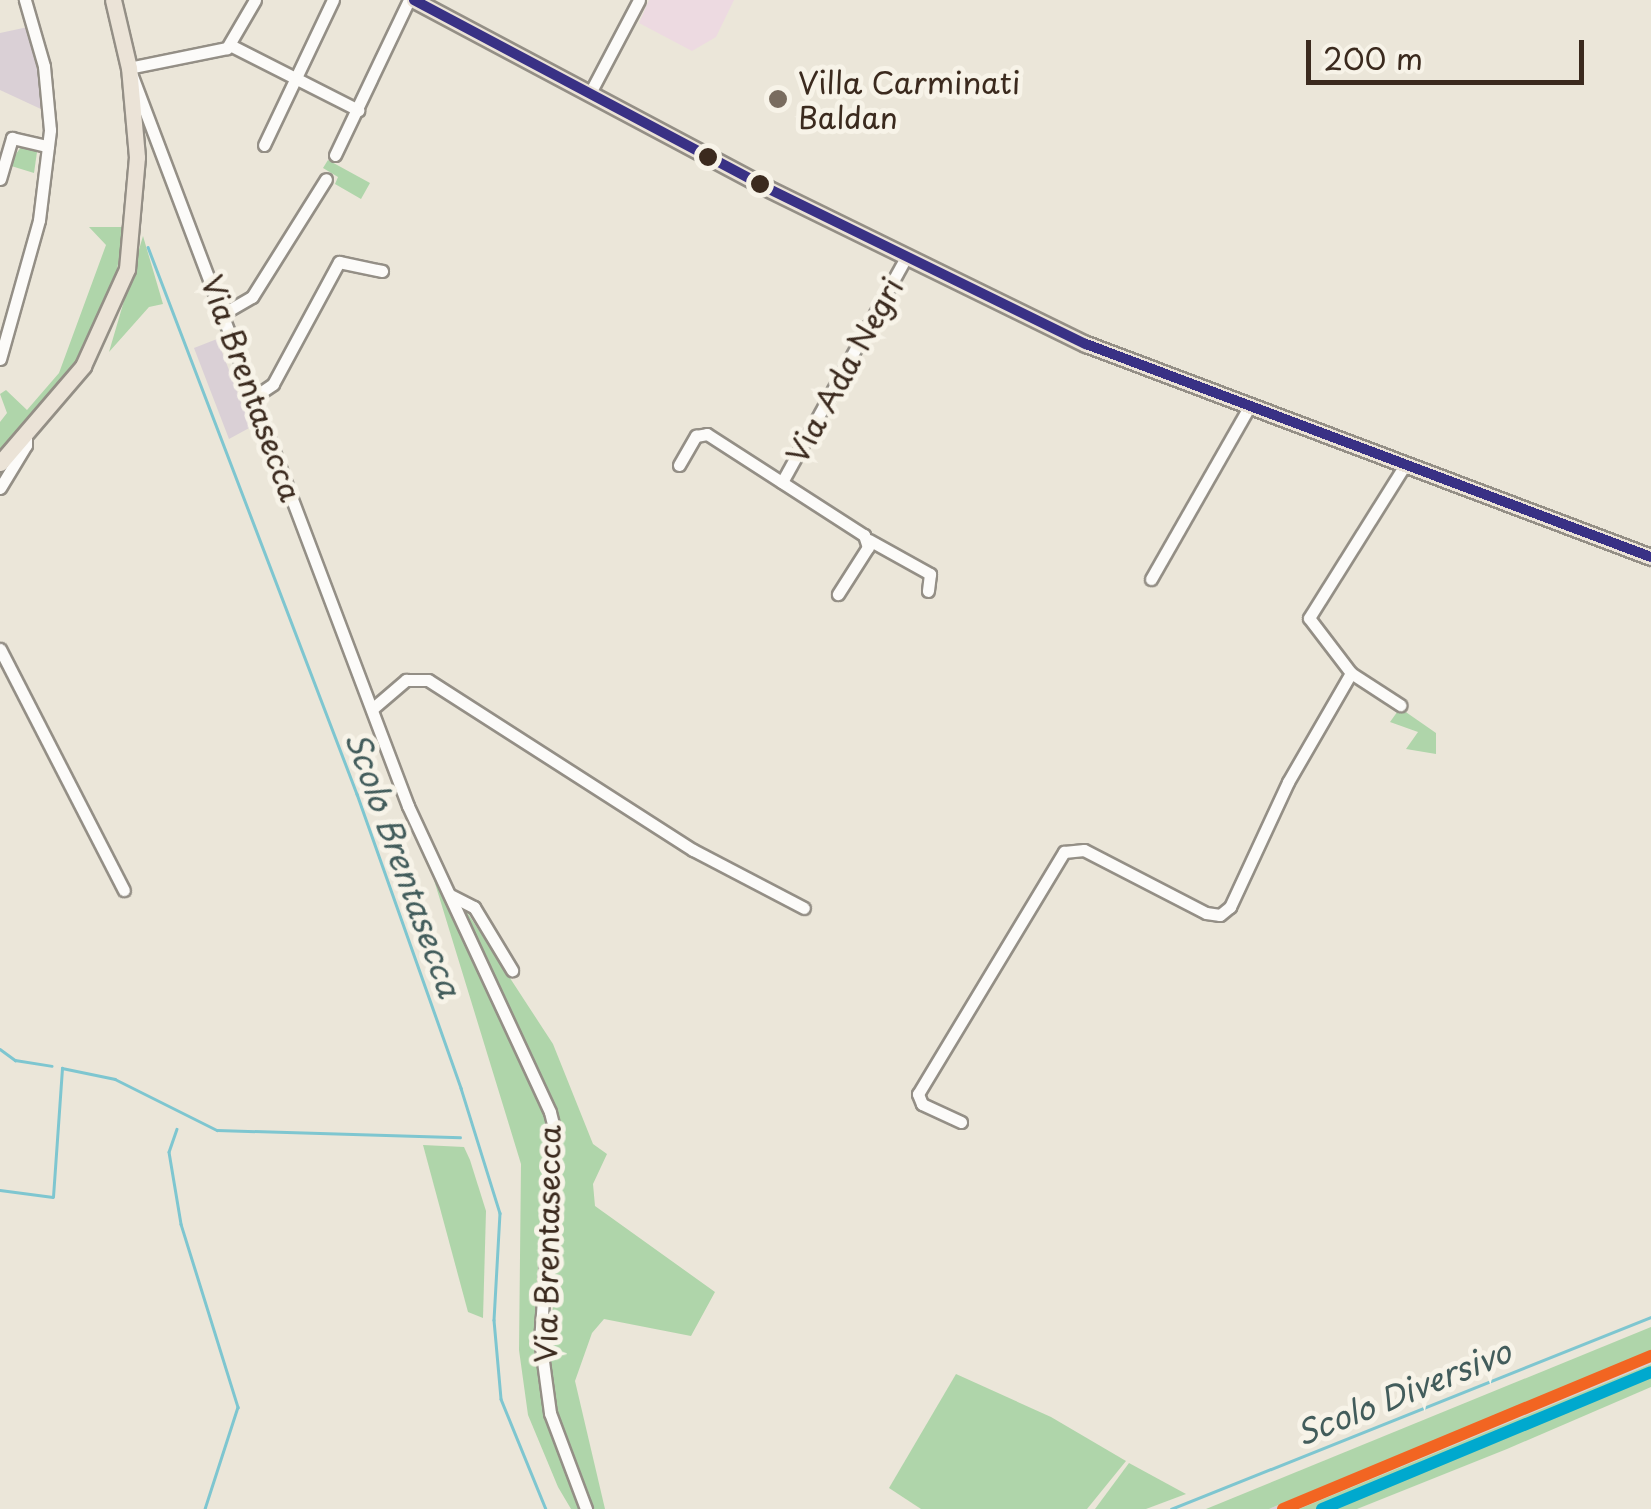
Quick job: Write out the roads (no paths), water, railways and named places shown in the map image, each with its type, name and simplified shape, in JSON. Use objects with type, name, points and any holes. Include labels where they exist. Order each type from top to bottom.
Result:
[{"type":"main road","points":[[0,463],[97,344],[126,269],[138,176],[129,68],[113,0]]},
{"type":"main road","points":[[412,0],[906,257],[1097,350],[1403,468],[1651,557]]},
{"type":"street","points":[[0,359],[6,299],[39,220],[48,146],[48,87],[25,0]]},
{"type":"street","points":[[230,46],[256,0]]},
{"type":"street","points":[[264,145],[333,0]]},
{"type":"street","points":[[335,155],[412,0]]},
{"type":"street","points":[[590,93],[639,0]]},
{"type":"street","points":[[129,68],[230,46],[358,110]]},
{"type":"street","name":"Via Brentasecca","points":[[129,68],[372,709],[450,895],[550,1112],[551,1190],[541,1324],[550,1413],[586,1509]]},
{"type":"street","points":[[0,179],[12,138],[48,146]]},
{"type":"street","points":[[224,313],[252,297],[326,178]]},
{"type":"street","name":"Via Ada Negri","points":[[782,482],[906,257]]},
{"type":"street","points":[[254,397],[273,384],[338,262],[382,271]]},
{"type":"street","points":[[1151,579],[1248,409]]},
{"type":"street","name":"Via Ada Negri","points":[[679,465],[702,433],[869,540],[930,574],[928,591]]},
{"type":"street","points":[[0,488],[26,446],[26,434]]},
{"type":"street","points":[[1400,705],[1351,673],[1310,618],[1403,468]]},
{"type":"street","points":[[838,594],[869,540]]},
{"type":"street","points":[[0,649],[124,890]]},
{"type":"street","points":[[961,1122],[918,1099],[957,1021],[1059,858],[1071,849],[1206,914],[1224,914],[1351,673]]},
{"type":"street","points":[[372,709],[413,676],[428,680],[694,850],[804,908]]},
{"type":"street","points":[[450,895],[474,907],[512,970]]},
{"type":"waterway","name":"Scolo Brentasecca","points":[[148,247],[357,794],[461,1088],[500,1213],[494,1320],[501,1399],[546,1509]]},
{"type":"waterway","points":[[0,1049],[15,1060],[52,1066]]},
{"type":"waterway","points":[[0,1190],[53,1197],[62,1068],[115,1079],[217,1130],[460,1137]]},
{"type":"waterway","points":[[177,1129],[169,1152],[181,1224],[238,1407],[205,1509]]},
{"type":"waterway","name":"Scolo Diversivo","points":[[1171,1509],[1651,1317]]},
{"type":"place","name":"Villa Carminati Baldan","points":[[778,99]]}]
